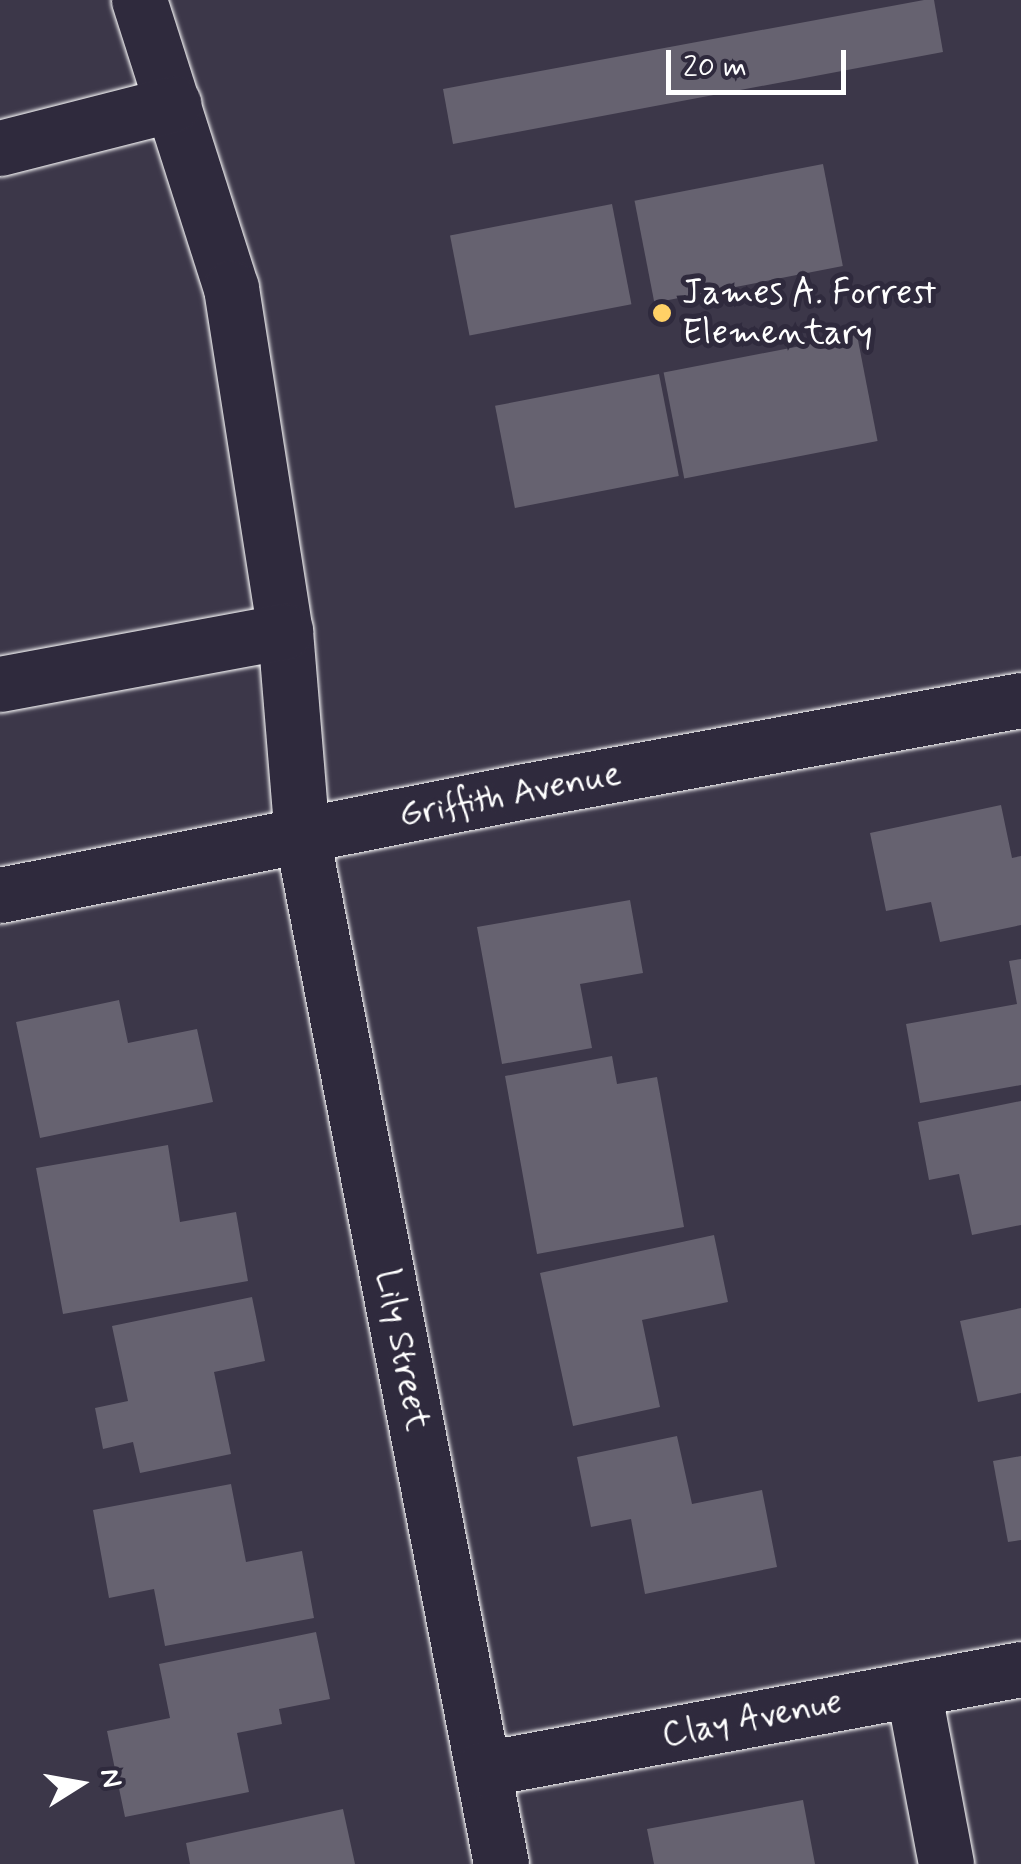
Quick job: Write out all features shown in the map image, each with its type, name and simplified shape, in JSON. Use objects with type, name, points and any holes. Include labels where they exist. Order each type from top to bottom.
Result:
[{"type":"street","name":"Lily Street","points":[[139,0],[231,288],[285,631],[302,836],[501,1864]]},
{"type":"street","points":[[0,148],[174,104]]},
{"type":"street","points":[[0,684],[285,631]]},
{"type":"street","name":"Griffith Avenue","points":[[0,895],[1021,700]]},
{"type":"street","name":"Clay Avenue","points":[[483,1769],[1021,1668]]},
{"type":"street","points":[[912,1689],[946,1864]]},
{"type":"building","points":[[934,0],[943,52],[453,144],[443,89]]},
{"type":"building","points":[[823,164],[843,266],[654,303],[635,201]]},
{"type":"building","points":[[612,204],[631,304],[469,336],[450,235]]},
{"type":"building","points":[[857,335],[878,441],[684,479],[664,373]]},
{"type":"building","points":[[659,374],[679,476],[515,508],[495,406]]},
{"type":"building","points":[[1001,805],[1012,858],[1021,856],[1021,925],[940,942],[931,902],[886,911],[870,833]]},
{"type":"building","points":[[630,900],[643,973],[580,984],[592,1048],[502,1064],[477,927]]},
{"type":"building","points":[[1021,959],[1021,1085],[920,1103],[906,1024],[1017,1004],[1009,961]]},
{"type":"building","points":[[119,1000],[128,1043],[197,1029],[213,1102],[40,1138],[16,1022]]},
{"type":"building","points":[[612,1056],[617,1084],[657,1077],[684,1227],[537,1254],[505,1076]]},
{"type":"building","points":[[1021,1101],[1021,1225],[972,1235],[959,1174],[929,1180],[918,1122]]},
{"type":"building","points":[[168,1145],[180,1222],[236,1212],[248,1281],[63,1314],[36,1168]]},
{"type":"building","points":[[714,1235],[728,1302],[642,1320],[660,1407],[573,1426],[540,1273]]},
{"type":"building","points":[[252,1297],[265,1361],[214,1372],[231,1454],[140,1473],[133,1442],[103,1449],[95,1408],[128,1401],[112,1326]]},
{"type":"building","points":[[1021,1308],[1021,1393],[978,1402],[960,1321]]},
{"type":"building","points":[[677,1436],[692,1504],[762,1490],[777,1567],[645,1594],[631,1519],[591,1527],[577,1457]]},
{"type":"building","points":[[1021,1456],[1021,1540],[1008,1542],[993,1461]]},
{"type":"building","points":[[231,1484],[246,1562],[302,1551],[314,1618],[165,1646],[154,1589],[109,1598],[93,1510]]},
{"type":"building","points":[[316,1632],[330,1699],[279,1709],[282,1724],[237,1733],[249,1792],[125,1817],[107,1731],[170,1718],[159,1664]]},
{"type":"building","points":[[803,1800],[815,1864],[654,1864],[647,1829]]},
{"type":"building","points":[[343,1809],[355,1864],[190,1864],[186,1843]]},
{"type":"place","name":"James A. Forrest Elementary","points":[[662,313]]}]
